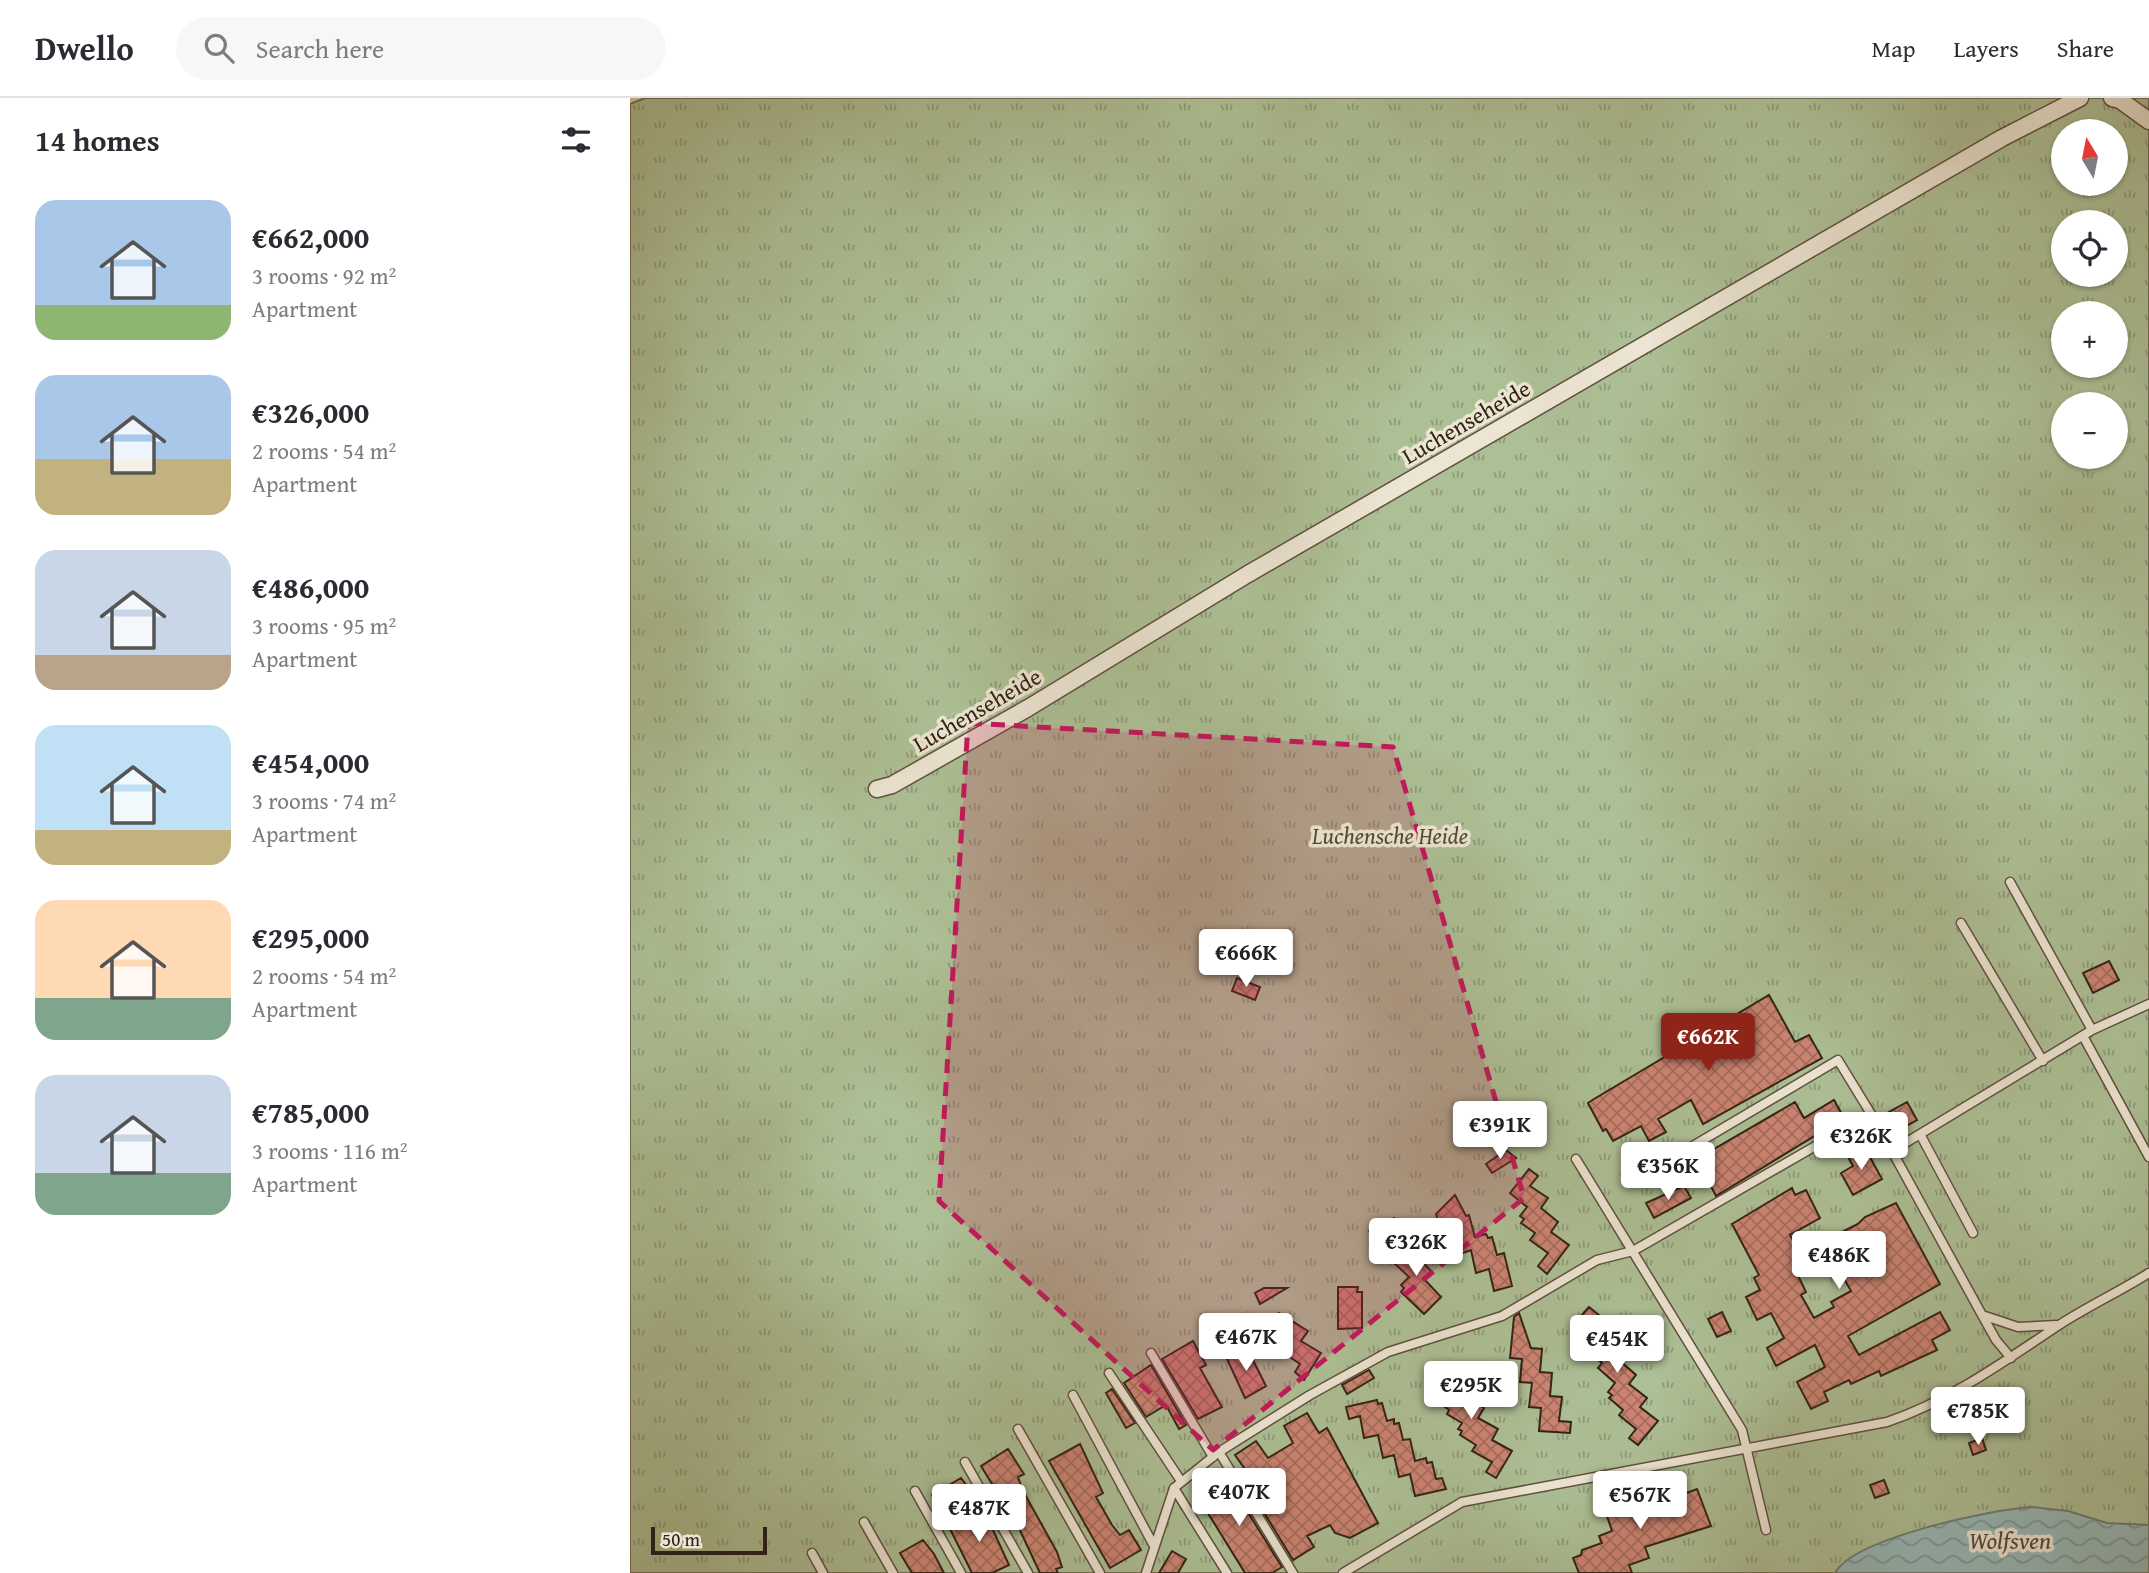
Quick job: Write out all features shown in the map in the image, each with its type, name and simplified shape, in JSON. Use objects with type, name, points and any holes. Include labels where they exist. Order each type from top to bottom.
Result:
[{"type":"street","name":"Luchenseheide","points":[[877,789],[892,785],[1028,708],[1332,525],[2002,138],[2080,98]]},
{"type":"street","points":[[2112,98],[2120,100],[2149,121]]},
{"type":"lane","points":[[2010,882],[2092,1030]]},
{"type":"lane","points":[[1961,923],[2043,1061]]},
{"type":"lane","points":[[1892,1151],[2092,1030],[2149,1004]]},
{"type":"lane","points":[[2083,1036],[2149,1157]]},
{"type":"lane","points":[[1632,1182],[1838,1060],[1892,1151],[1996,1340],[2011,1358]]},
{"type":"lane","points":[[1146,1573],[1177,1484],[1216,1455],[1310,1395],[1388,1352],[1502,1316],[1597,1261],[1633,1251],[1871,1114]]},
{"type":"lane","points":[[1920,1134],[1973,1233]]},
{"type":"lane","points":[[1576,1159],[1742,1430],[1766,1530]]},
{"type":"lane","points":[[1343,1573],[1462,1502],[1887,1422],[1938,1401],[2011,1358],[2058,1325],[2149,1273]]},
{"type":"lane","points":[[1982,1315],[2018,1327],[2058,1325]]},
{"type":"lane","points":[[1151,1353],[1293,1573]]},
{"type":"lane","points":[[1109,1373],[1177,1484],[1227,1573]]},
{"type":"lane","points":[[1073,1395],[1154,1546]]},
{"type":"lane","points":[[1018,1429],[1100,1573]]},
{"type":"lane","points":[[965,1462],[1028,1573]]},
{"type":"lane","points":[[915,1491],[961,1573]]},
{"type":"lane","points":[[864,1522],[894,1573]]},
{"type":"lane","points":[[812,1553],[823,1573]]},
{"type":"highlighted area","points":[[968,723],[1393,747],[1524,1198],[1213,1450],[939,1201]]},
{"type":"green space","name":"Luchensche Heide","points":[[645,98],[2149,98],[2149,1573],[630,1573],[630,104]]},
{"type":"water","name":"Wolfsven","points":[[2032,1507],[2068,1511],[2107,1523],[2149,1525],[2149,1573],[1835,1573],[1847,1560],[1895,1537],[1987,1513]]},
{"type":"building","points":[[2109,961],[2119,980],[2093,993],[2083,973]]},
{"type":"building","points":[[1237,978],[1260,987],[1255,1000],[1232,991]]},
{"type":"building","points":[[1769,995],[1795,1042],[1809,1035],[1822,1058],[1703,1124],[1691,1100],[1658,1119],[1666,1132],[1649,1141],[1641,1126],[1613,1141],[1606,1129],[1603,1131],[1588,1103]]},
{"type":"building","points":[[1834,1100],[1844,1118],[1716,1196],[1697,1159],[1795,1102],[1804,1118]]},
{"type":"building","points":[[1907,1102],[1917,1120],[1899,1130],[1889,1112]]},
{"type":"building","points":[[1865,1148],[1882,1179],[1853,1195],[1841,1173],[1853,1166],[1848,1157]]},
{"type":"building","points":[[1506,1150],[1516,1158],[1492,1173],[1486,1164]]},
{"type":"building","points":[[1529,1169],[1538,1176],[1530,1186],[1548,1198],[1541,1208],[1558,1222],[1551,1232],[1569,1245],[1547,1274],[1538,1266],[1548,1253],[1530,1240],[1535,1233],[1521,1223],[1524,1219],[1520,1216],[1527,1207],[1510,1193]]},
{"type":"building","points":[[1684,1186],[1691,1198],[1654,1218],[1646,1203]]},
{"type":"building","points":[[1792,1188],[1795,1195],[1806,1190],[1820,1218],[1790,1235],[1803,1260],[1793,1265],[1806,1292],[1801,1295],[1814,1318],[1834,1307],[1831,1302],[1851,1291],[1832,1258],[1844,1251],[1836,1235],[1858,1224],[1865,1217],[1896,1203],[1940,1284],[1848,1336],[1859,1355],[1940,1312],[1950,1330],[1932,1340],[1937,1350],[1881,1376],[1879,1371],[1851,1384],[1849,1380],[1824,1392],[1828,1401],[1811,1409],[1797,1382],[1825,1367],[1815,1345],[1776,1366],[1767,1348],[1784,1338],[1771,1313],[1757,1320],[1746,1297],[1760,1290],[1754,1278],[1759,1275],[1732,1224]]},
{"type":"building","points":[[1455,1195],[1466,1216],[1469,1215],[1475,1237],[1486,1234],[1488,1238],[1492,1237],[1497,1255],[1504,1253],[1512,1286],[1494,1291],[1489,1269],[1476,1273],[1471,1250],[1460,1254],[1453,1232],[1442,1235],[1436,1214]]},
{"type":"building","points":[[1394,1218],[1403,1227],[1374,1242],[1369,1231]]},
{"type":"building","points":[[1413,1238],[1421,1246],[1414,1253],[1431,1271],[1424,1279],[1441,1297],[1424,1314],[1401,1292],[1404,1288],[1401,1285],[1409,1277],[1391,1260]]},
{"type":"building","points":[[1338,1287],[1358,1287],[1357,1292],[1362,1292],[1362,1328],[1338,1329]]},
{"type":"building","points":[[1264,1288],[1287,1288],[1260,1304],[1255,1293]]},
{"type":"building","points":[[1589,1307],[1615,1328],[1608,1337],[1626,1351],[1619,1360],[1636,1375],[1629,1384],[1647,1398],[1640,1407],[1658,1421],[1638,1445],[1629,1438],[1636,1429],[1619,1415],[1623,1410],[1609,1398],[1612,1395],[1608,1392],[1615,1383],[1598,1368],[1602,1363],[1588,1351],[1590,1348],[1587,1346],[1594,1337],[1576,1322]]},
{"type":"building","points":[[1722,1312],[1731,1331],[1717,1337],[1708,1319]]},
{"type":"building","points":[[1279,1313],[1308,1331],[1301,1341],[1321,1353],[1304,1380],[1295,1372],[1300,1364],[1281,1351],[1287,1342],[1269,1329]]},
{"type":"building","points":[[1519,1313],[1531,1348],[1542,1349],[1540,1372],[1552,1373],[1550,1396],[1562,1397],[1559,1421],[1571,1422],[1570,1433],[1539,1431],[1541,1408],[1529,1407],[1532,1383],[1520,1382],[1522,1359],[1510,1358],[1514,1317]]},
{"type":"building","points":[[1193,1341],[1206,1365],[1200,1368],[1222,1407],[1198,1419],[1162,1359]]},
{"type":"building","points":[[1247,1348],[1266,1386],[1245,1398],[1227,1359]]},
{"type":"building","points":[[1151,1365],[1186,1425],[1179,1429],[1166,1405],[1146,1417],[1124,1383]]},
{"type":"building","points":[[1442,1369],[1471,1387],[1465,1396],[1484,1408],[1478,1418],[1498,1429],[1492,1440],[1512,1451],[1496,1478],[1486,1472],[1492,1462],[1472,1451],[1476,1445],[1460,1435],[1462,1431],[1458,1429],[1462,1423],[1447,1414],[1449,1410],[1445,1407],[1448,1401],[1433,1392],[1435,1388],[1431,1386]]},
{"type":"building","points":[[1369,1370],[1374,1378],[1347,1394],[1342,1385]]},
{"type":"building","points":[[1112,1389],[1135,1423],[1126,1428],[1106,1393]]},
{"type":"building","points":[[1377,1400],[1378,1404],[1382,1403],[1387,1421],[1394,1419],[1394,1424],[1399,1423],[1403,1440],[1410,1439],[1415,1461],[1426,1458],[1427,1463],[1432,1462],[1436,1479],[1442,1478],[1446,1489],[1415,1496],[1410,1474],[1399,1477],[1394,1455],[1383,1458],[1378,1435],[1364,1438],[1360,1416],[1349,1419],[1346,1407]]},
{"type":"building","points":[[1307,1413],[1319,1433],[1327,1428],[1378,1523],[1350,1538],[1335,1533],[1330,1525],[1307,1536],[1314,1547],[1293,1560],[1241,1475],[1247,1472],[1235,1455],[1256,1441],[1268,1458],[1293,1443],[1284,1426]]},
{"type":"building","points":[[1982,1438],[1986,1450],[1973,1455],[1969,1443]]},
{"type":"building","points":[[1080,1444],[1103,1493],[1096,1497],[1112,1525],[1120,1535],[1129,1530],[1141,1550],[1110,1568],[1049,1461]]},
{"type":"building","points":[[1008,1449],[1024,1474],[1018,1477],[1023,1491],[1057,1552],[1062,1567],[1056,1569],[1058,1573],[1040,1573],[1017,1524],[1011,1518],[1006,1521],[987,1487],[992,1484],[981,1466]]},
{"type":"building","points":[[1215,1470],[1229,1482],[1282,1567],[1272,1573],[1245,1573],[1206,1510],[1217,1503],[1200,1486]]},
{"type":"building","points":[[961,1478],[982,1506],[943,1513],[932,1495]]},
{"type":"building","points":[[1884,1480],[1889,1493],[1875,1498],[1870,1485]]},
{"type":"building","points":[[1697,1489],[1711,1526],[1645,1547],[1649,1558],[1629,1565],[1632,1573],[1579,1573],[1573,1558],[1581,1555],[1582,1550],[1602,1543],[1599,1536],[1612,1531],[1603,1504],[1638,1491],[1647,1514],[1672,1505],[1670,1499]]},
{"type":"building","points":[[983,1508],[1009,1565],[992,1573],[972,1573],[949,1527]]},
{"type":"building","points":[[923,1540],[944,1573],[912,1573],[900,1553]]},
{"type":"building","points":[[1172,1551],[1186,1559],[1178,1573],[1159,1573]]}]
